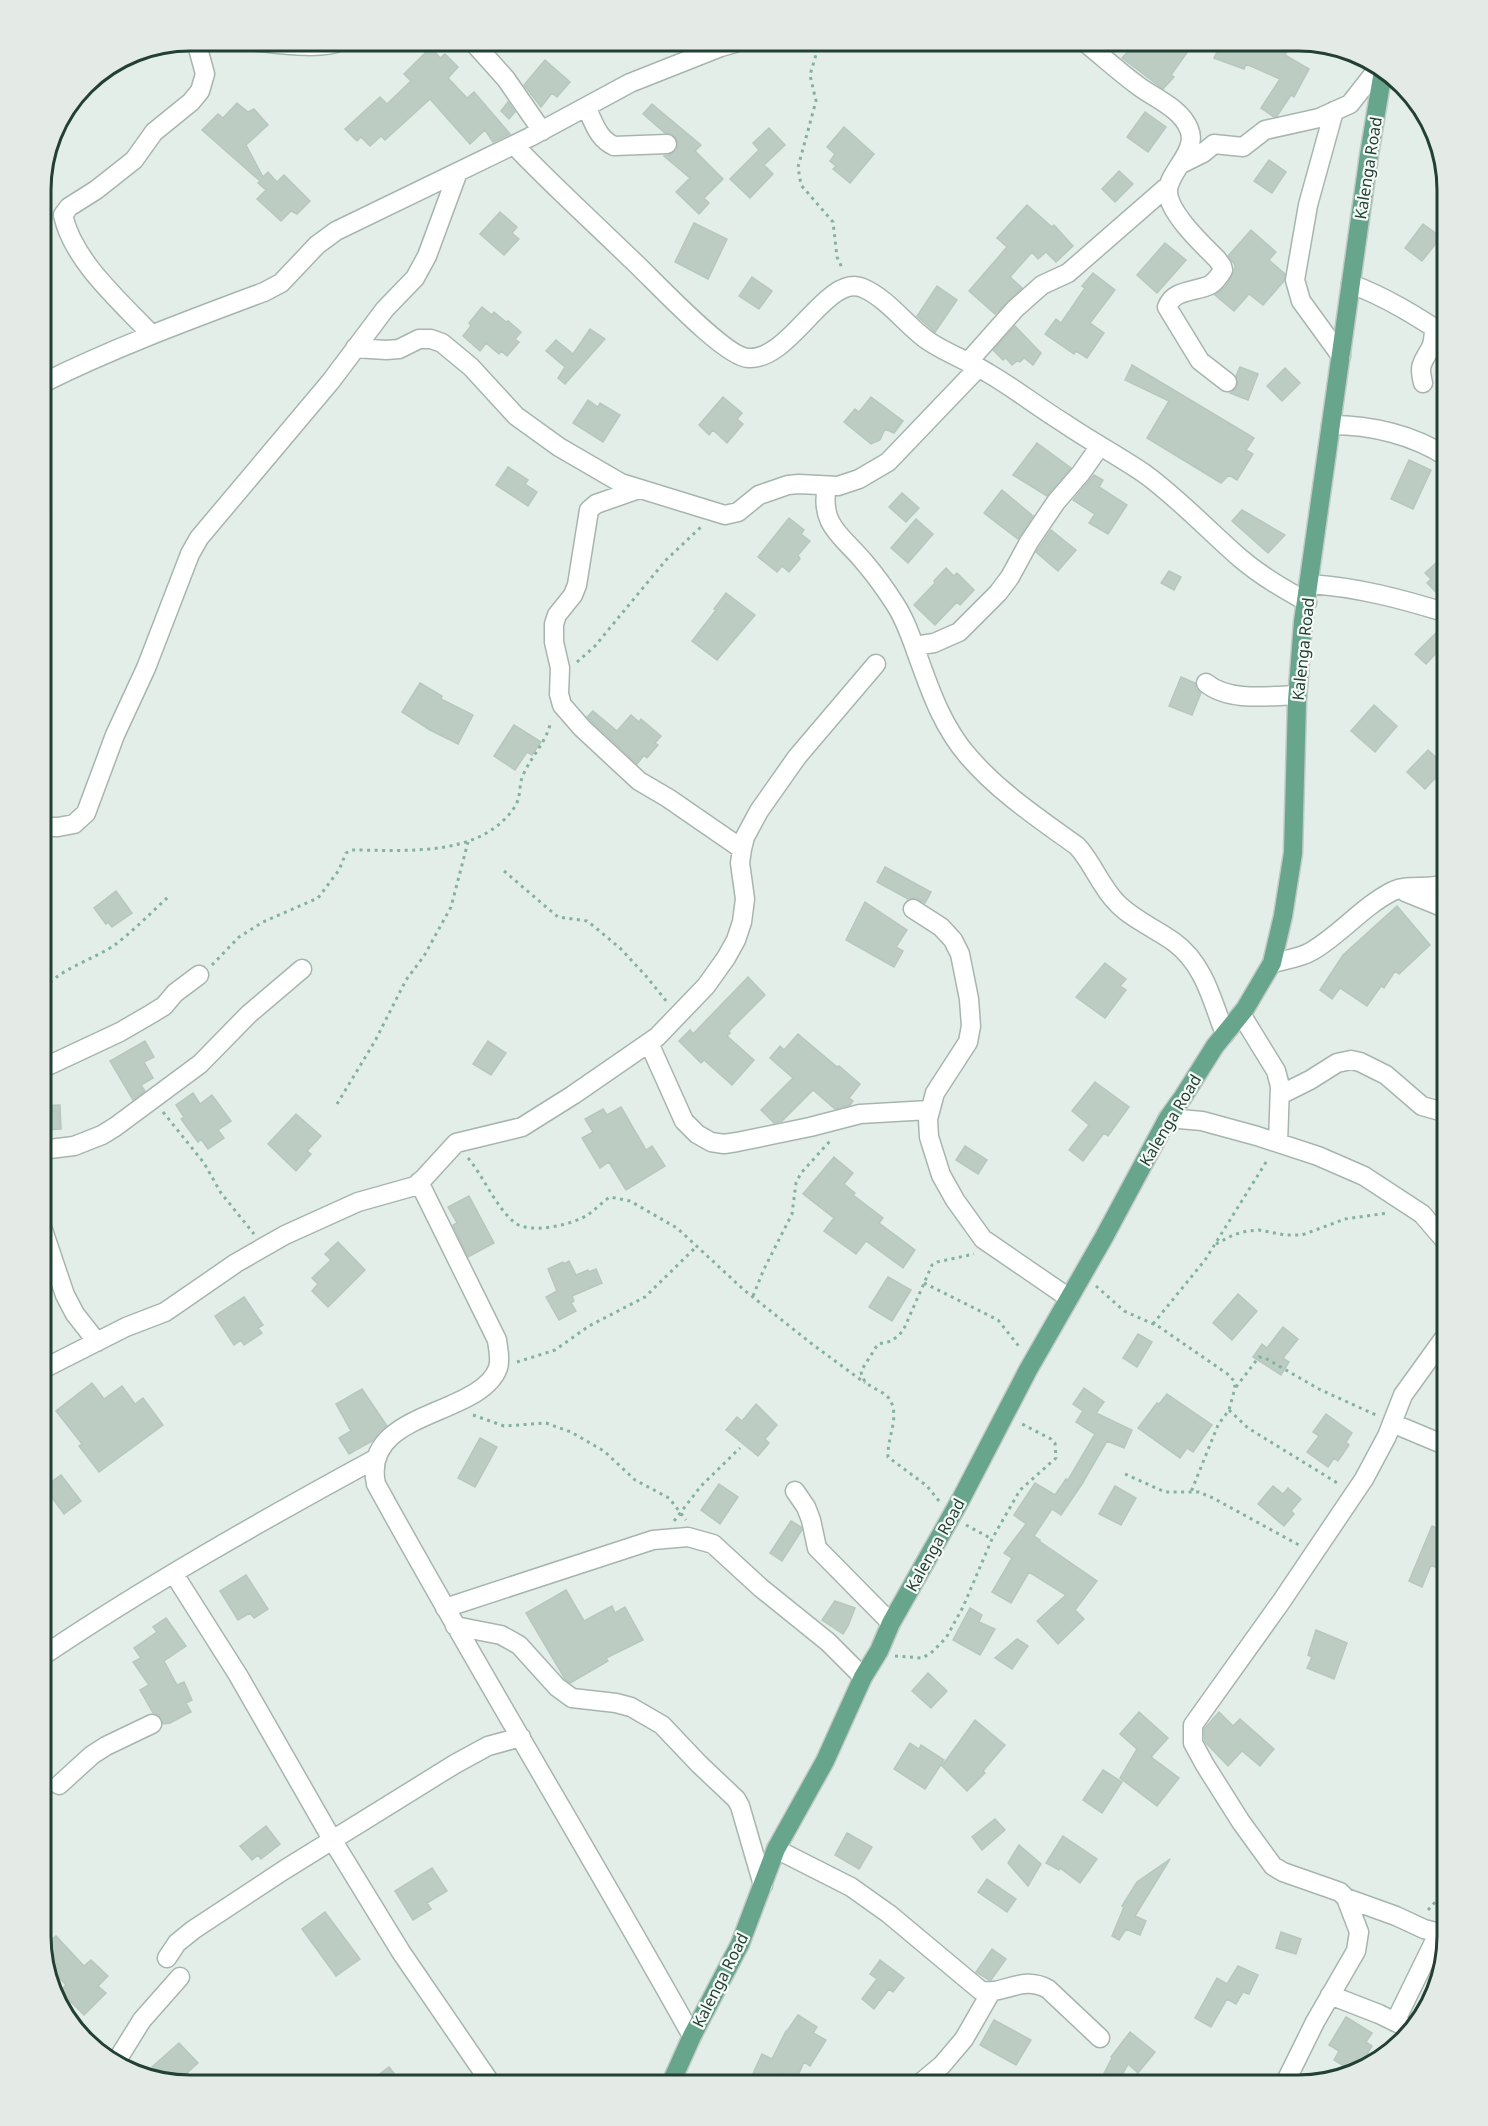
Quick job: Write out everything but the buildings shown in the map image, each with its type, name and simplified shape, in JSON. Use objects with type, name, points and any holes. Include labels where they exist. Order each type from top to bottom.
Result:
[{"type":"main road","name":"Kalenga Road","points":[[674,2075],[740,1944],[776,1849],[825,1761],[891,1623],[1168,1118],[1241,1014],[1272,963],[1283,916],[1293,852],[1298,695],[1304,622],[1382,79]]},
{"type":"street","points":[[151,334],[89,267],[66,232],[63,215],[69,207],[96,190],[134,160],[154,132],[192,102],[200,91],[205,74],[199,51]]},
{"type":"street","points":[[481,51],[506,79],[542,130]]},
{"type":"street","points":[[51,379],[151,334],[273,288],[281,283],[317,245],[336,231],[514,145],[630,83],[711,51]]},
{"type":"street","points":[[355,348],[399,349],[419,339],[431,339],[442,343],[471,367],[516,416],[558,447],[621,483],[716,513],[733,514],[759,495],[788,485],[838,486],[859,479],[888,462],[973,365],[1016,309],[1042,285],[1068,273],[1169,185],[1187,154],[1190,139],[1189,127],[1176,112],[1137,85],[1095,51]]},
{"type":"street","points":[[1181,164],[1203,153],[1214,144],[1243,147],[1264,130],[1311,120],[1350,104],[1374,74]]},
{"type":"street","points":[[586,107],[598,132],[614,146],[667,144]]},
{"type":"street","points":[[1334,111],[1308,205],[1295,280],[1301,301],[1341,356]]},
{"type":"street","points":[[514,145],[554,187],[700,326],[742,357],[759,358],[772,351],[790,338],[831,297],[850,285],[866,290],[899,314],[927,341],[973,365],[1146,475],[1242,560],[1275,584],[1308,593],[1334,585],[1437,610]]},
{"type":"street","points":[[51,828],[74,824],[86,813],[115,735],[146,668],[190,554],[199,538],[325,389],[385,309],[415,278],[427,256],[458,172]]},
{"type":"street","points":[[1169,185],[1169,197],[1177,214],[1217,259],[1223,270],[1212,284],[1191,289],[1172,299],[1168,310],[1200,361],[1227,382]]},
{"type":"street","points":[[1351,284],[1400,305],[1437,329]]},
{"type":"street","points":[[1423,383],[1421,362],[1437,337]]},
{"type":"street","points":[[1331,425],[1354,425],[1382,430],[1437,452]]},
{"type":"street","points":[[914,646],[934,643],[958,632],[998,593],[1056,502],[1100,446]]},
{"type":"street","points":[[827,486],[825,509],[831,525],[865,563],[897,606],[934,700],[953,736],[999,788],[1087,856],[1117,903],[1175,943],[1195,962],[1209,990],[1225,1034]]},
{"type":"street","points":[[639,489],[596,504],[589,510],[577,585],[573,595],[557,615],[554,624],[554,642],[560,668],[560,701],[582,728],[639,781],[676,803],[742,849]]},
{"type":"street","points":[[51,1365],[126,1327],[165,1312],[236,1263],[285,1235],[358,1202],[415,1186],[456,1143],[522,1127],[650,1043],[706,986],[736,940],[746,899],[740,863],[742,849],[745,837],[759,811],[798,757],[876,664]]},
{"type":"street","points":[[1206,683],[1214,689],[1231,694],[1263,697],[1298,695]]},
{"type":"street","points":[[1272,963],[1310,952],[1366,909],[1397,889],[1437,886]]},
{"type":"street","points":[[1397,889],[1437,905]]},
{"type":"street","points":[[913,909],[941,927],[953,940],[960,954],[971,1026],[968,1042],[951,1065],[935,1093],[929,1110],[929,1137],[941,1175],[955,1200],[983,1239],[1069,1298]]},
{"type":"street","points":[[51,1149],[74,1146],[102,1135],[200,1064],[249,1014],[302,969]]},
{"type":"street","points":[[51,1065],[120,1032],[151,1014],[164,1006],[175,993],[199,975]]},
{"type":"street","points":[[1241,1014],[1276,1071],[1280,1086],[1278,1143]]},
{"type":"street","points":[[650,1043],[684,1122],[711,1142],[730,1143],[810,1127],[860,1114],[929,1110]]},
{"type":"street","points":[[1280,1095],[1337,1063],[1351,1060],[1386,1075],[1422,1106],[1437,1110]]},
{"type":"street","points":[[1168,1118],[1202,1120],[1318,1156],[1364,1176],[1422,1214],[1437,1231]]},
{"type":"street","points":[[419,1182],[497,1340],[498,1368],[478,1391],[410,1423],[386,1442],[375,1459],[376,1484],[455,1626],[615,1898],[692,2036]]},
{"type":"street","points":[[51,1254],[65,1295],[75,1314],[97,1342]]},
{"type":"street","points":[[1437,1349],[1403,1395],[1387,1436],[1354,1493],[1193,1725],[1191,1732],[1193,1743],[1205,1765],[1241,1822],[1273,1866],[1283,1872],[1340,1892],[1346,1898],[1437,1931]]},
{"type":"street","points":[[1392,1423],[1437,1441]]},
{"type":"street","points":[[51,1650],[256,1523],[375,1459]]},
{"type":"street","points":[[795,1491],[806,1507],[817,1548],[891,1623]]},
{"type":"street","points":[[445,1608],[653,1540],[688,1537],[713,1544],[761,1588],[802,1619],[864,1677]]},
{"type":"street","points":[[174,1574],[238,1675],[333,1841],[401,1952],[485,2075]]},
{"type":"street","points":[[455,1626],[501,1635],[519,1645],[557,1687],[572,1698],[631,1707],[662,1725],[736,1799],[764,1885]]},
{"type":"street","points":[[59,1785],[92,1755],[152,1724]]},
{"type":"street","points":[[168,1958],[177,1943],[193,1930],[284,1870],[455,1764],[488,1746],[521,1737]]},
{"type":"street","points":[[776,1849],[851,1887],[889,1914],[980,1990],[990,1992],[1016,1985],[1040,1985],[1048,1989],[1100,2038]]},
{"type":"street","points":[[1289,2075],[1330,1995],[1356,1951],[1359,1932],[1346,1898]]},
{"type":"street","points":[[1330,1995],[1402,2025],[1436,1948]]},
{"type":"street","points":[[120,2056],[142,2020],[180,1977]]},
{"type":"street","points":[[930,2075],[942,2065],[964,2039],[990,1992]]},
{"type":"path","points":[[817,51],[810,75],[816,100],[798,167],[801,185],[833,222],[837,257],[850,285]]},
{"type":"path","points":[[560,676],[595,646],[666,560],[716,513]]},
{"type":"path","points":[[199,975],[214,964],[239,937],[255,927],[318,898],[339,870],[346,853],[352,850],[450,848],[468,842],[501,824],[515,807],[520,795],[522,777],[546,739],[553,712]]},
{"type":"path","points":[[337,1104],[375,1041],[406,980],[424,956],[451,907],[468,842]]},
{"type":"path","points":[[504,871],[558,917],[587,921],[596,928],[621,949],[646,976],[677,1016]]},
{"type":"path","points":[[51,982],[116,944],[168,897]]},
{"type":"path","points":[[150,1100],[166,1114],[204,1163],[221,1193],[264,1247]]},
{"type":"path","points":[[753,1296],[792,1214],[796,1183],[801,1173],[838,1134]]},
{"type":"path","points":[[456,1143],[481,1174],[502,1209],[515,1224],[528,1229],[571,1223],[588,1215],[606,1199],[614,1196],[630,1201],[677,1228],[719,1269],[812,1344],[865,1383],[884,1394],[892,1402],[894,1421],[888,1457],[927,1486],[951,1517],[992,1539]]},
{"type":"path","points":[[1153,1324],[1215,1245],[1278,1143]]},
{"type":"path","points":[[1215,1245],[1233,1235],[1247,1231],[1302,1235],[1345,1219],[1383,1214],[1410,1206]]},
{"type":"path","points":[[498,1368],[555,1350],[589,1326],[645,1297],[697,1246]]},
{"type":"path","points":[[865,1383],[862,1379],[862,1366],[878,1344],[892,1341],[903,1331],[932,1265],[996,1249]]},
{"type":"path","points":[[1082,1274],[1124,1311],[1153,1324],[1229,1375],[1234,1381],[1235,1388]]},
{"type":"path","points":[[924,1283],[998,1320],[1019,1344],[1028,1370]]},
{"type":"path","points":[[1191,1492],[1218,1425],[1229,1410],[1235,1388],[1259,1357],[1265,1358],[1319,1389],[1392,1423]]},
{"type":"path","points":[[451,1404],[504,1426],[546,1423],[571,1432],[604,1451],[635,1480],[669,1498],[680,1514],[706,1541]]},
{"type":"path","points":[[1229,1410],[1248,1428],[1354,1493]]},
{"type":"path","points":[[879,1651],[892,1656],[922,1658],[931,1653],[946,1638],[957,1620],[992,1539],[1020,1490],[1056,1458],[1055,1443],[1051,1439],[1004,1416]]},
{"type":"path","points":[[680,1514],[701,1486],[740,1448]]},
{"type":"path","points":[[1125,1474],[1165,1492],[1191,1492],[1213,1498],[1314,1552]]},
{"type":"path","points":[[1413,1924],[1437,1901]]}]
